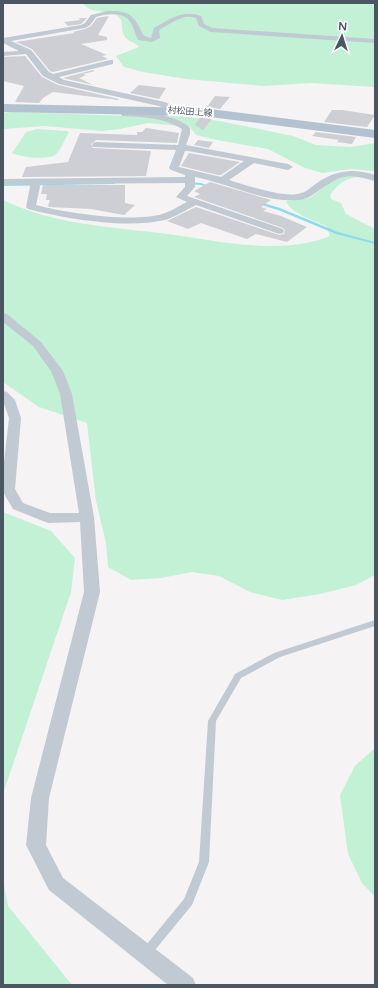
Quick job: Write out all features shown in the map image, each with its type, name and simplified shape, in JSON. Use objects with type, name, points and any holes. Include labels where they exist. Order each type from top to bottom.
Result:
[{"type":"main road","name":"村松田上線","points":[[3,108],[175,110],[258,118],[375,134]]},
{"type":"street","points":[[3,40],[83,27],[88,24],[93,16],[107,13],[130,17],[141,38],[144,40],[156,38],[156,29],[178,16],[189,15],[199,17],[201,25],[211,30],[375,41]]},
{"type":"street","points":[[3,40],[28,52],[46,74],[62,82],[162,104],[175,110]]},
{"type":"street","points":[[3,54],[28,52]]},
{"type":"street","points":[[52,77],[110,62]]},
{"type":"street","points":[[65,109],[69,112],[79,113],[160,117],[177,122],[186,128],[186,134],[174,168],[190,180]]},
{"type":"street","points":[[96,145],[181,148],[288,167]]},
{"type":"street","points":[[221,181],[252,160]]},
{"type":"street","points":[[34,184],[190,180],[202,175],[263,191],[299,197],[307,195],[336,175],[342,173],[358,172],[375,178]]},
{"type":"street","points":[[190,180],[181,197],[279,232]]},
{"type":"street","points":[[3,182],[119,187]]},
{"type":"street","points":[[34,184],[31,207],[71,215],[134,220],[155,219],[164,217],[195,202]]},
{"type":"street","points":[[3,316],[37,344],[57,371],[66,394],[87,517],[92,592],[40,798],[36,845],[56,884],[185,985]]},
{"type":"street","points":[[3,395],[9,400],[15,418],[8,489],[18,506],[48,518],[87,517]]},
{"type":"lane","points":[[145,955],[188,902],[204,862],[212,721],[238,676],[277,655],[375,623]]},
{"type":"green space","points":[[81,3],[375,3],[375,87],[310,83],[263,86],[186,79],[143,72],[124,67],[116,56],[139,47],[124,36],[119,17],[112,13],[92,10]]},
{"type":"green space","points":[[3,113],[129,116],[173,115],[219,121],[293,136],[316,145],[351,147],[375,143],[375,171],[351,169],[322,173],[305,168],[268,149],[196,135],[190,127],[148,123],[102,131],[45,126],[3,129]]},
{"type":"green space","points":[[37,129],[69,132],[60,149],[52,156],[34,158],[12,153],[26,132]]},
{"type":"green space","points":[[358,175],[359,177],[342,182],[330,195],[331,199],[341,203],[346,214],[375,229],[375,575],[356,585],[320,594],[282,600],[250,592],[219,576],[192,572],[161,578],[131,580],[108,567],[106,543],[96,501],[87,423],[39,407],[3,382],[3,200],[43,215],[84,224],[229,243],[271,246],[291,245],[311,242],[330,236],[326,226],[298,213],[288,205],[286,201],[310,198],[338,176]]},
{"type":"green space","points":[[3,512],[51,531],[75,558],[71,592],[4,791],[3,801]]},
{"type":"green space","points":[[375,748],[375,897],[362,883],[348,854],[340,795],[355,766]]},
{"type":"green space","points":[[3,880],[8,906],[72,985],[3,985]]},
{"type":"building","points":[[109,16],[98,35],[107,37],[107,40],[81,44],[107,55],[102,56],[108,59],[53,72],[50,71],[32,49],[16,42],[74,33],[73,32],[91,26],[97,18]]},
{"type":"building","points":[[79,18],[87,18],[81,24],[68,26],[64,22],[80,20]]},
{"type":"building","points":[[25,56],[42,77],[58,85],[119,99],[53,92],[43,98],[39,103],[15,102],[24,86],[3,81],[3,57]]},
{"type":"building","points":[[93,70],[95,71],[83,74],[86,75],[79,78],[93,85],[63,78]]},
{"type":"building","points":[[139,85],[166,88],[159,99],[130,93]]},
{"type":"building","points":[[215,96],[230,97],[220,109],[207,107]]},
{"type":"building","points":[[332,110],[375,115],[367,127],[324,122]]},
{"type":"building","points":[[200,117],[212,119],[203,130],[195,125]]},
{"type":"building","points":[[146,128],[179,133],[177,143],[96,140],[91,144],[93,148],[151,151],[146,176],[22,177],[26,167],[68,162],[80,133],[137,135],[137,132],[142,132]]},
{"type":"building","points":[[316,132],[356,137],[352,144],[337,142],[339,140],[312,136]]},
{"type":"building","points":[[198,140],[213,142],[209,148],[194,145]]},
{"type":"building","points":[[189,153],[240,162],[221,175],[218,175],[181,166]]},
{"type":"building","points":[[210,182],[271,200],[261,207],[267,209],[263,211],[281,216],[307,227],[287,242],[256,234],[247,239],[201,223],[188,229],[167,221],[196,207],[279,235],[284,234],[285,230],[283,228],[194,197],[200,194],[194,191]]},
{"type":"building","points":[[43,185],[125,185],[125,203],[135,205],[124,215],[91,209],[49,207],[50,200],[46,200],[47,194],[41,194]]},
{"type":"waterway","points":[[3,185],[114,183]]},
{"type":"waterway","points":[[188,183],[201,184],[210,187]]},
{"type":"waterway","points":[[259,203],[279,209],[337,233],[375,243]]}]
